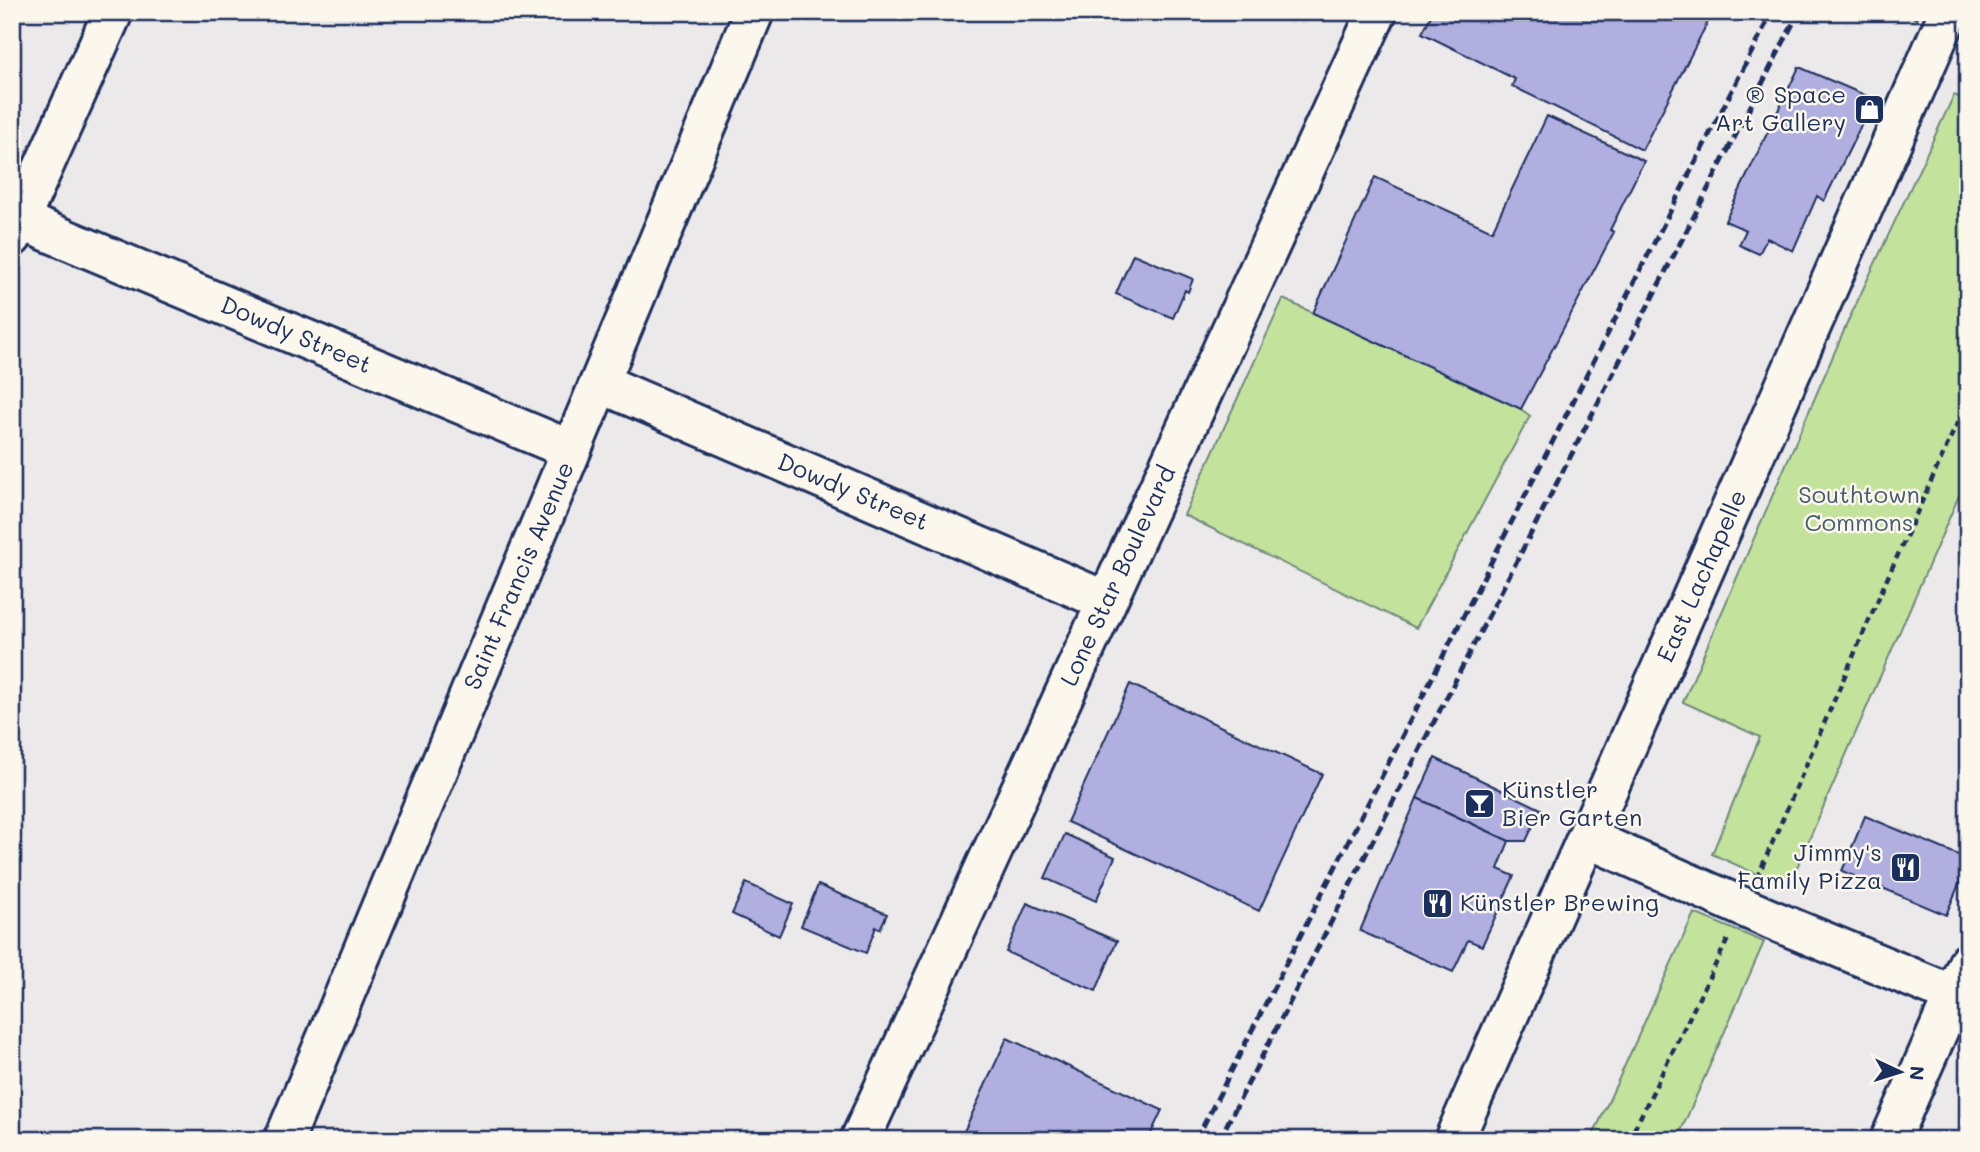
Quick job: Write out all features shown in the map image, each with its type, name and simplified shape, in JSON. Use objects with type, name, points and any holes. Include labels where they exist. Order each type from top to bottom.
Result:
[{"type":"street","points":[[16,229],[113,12]]},
{"type":"street","name":"Saint Francis Avenue","points":[[284,1140],[754,12]]},
{"type":"street","name":"Lone Star Boulevard","points":[[860,1140],[1377,12]]},
{"type":"street","name":"East Lachapelle","points":[[1454,1140],[1949,12]]},
{"type":"street","name":"Dowdy Street","points":[[16,229],[571,450]]},
{"type":"street","name":"Dowdy Street","points":[[600,383],[1106,601]]},
{"type":"street","points":[[1587,838],[1770,919],[1963,986],[1890,1140]]},
{"type":"path","points":[[1756,880],[1968,399]]},
{"type":"path","points":[[1629,1140],[1731,933]]},
{"type":"green space","name":"Southtown Commons","points":[[1954,95],[1968,101],[1968,475],[1788,888],[1712,854],[1760,737],[1683,702],[1849,319]]},
{"type":"green space","points":[[1283,299],[1521,409],[1530,416],[1416,628],[1184,515]]},
{"type":"green space","points":[[1694,913],[1764,942],[1677,1140],[1591,1140]]},
{"type":"building","points":[[1433,12],[1713,12],[1642,150],[1512,86],[1515,79],[1422,33]]},
{"type":"building","points":[[1901,12],[1920,12],[1917,19]]},
{"type":"building","points":[[1799,67],[1874,99],[1824,201],[1817,196],[1793,251],[1767,238],[1759,254],[1739,245],[1746,230],[1725,221]]},
{"type":"building","points":[[1547,116],[1644,161],[1610,230],[1614,232],[1521,409],[1313,313],[1375,177],[1492,231]]},
{"type":"building","points":[[1133,254],[1193,279],[1173,318],[1116,294]]},
{"type":"building","points":[[1130,684],[1322,774],[1259,911],[1067,822]]},
{"type":"building","name":"Künstler Bier Garten","points":[[1435,758],[1541,809],[1526,841],[1509,841],[1417,798]]},
{"type":"building","name":"Künstler Brewing","points":[[1417,798],[1509,841],[1498,869],[1514,876],[1482,946],[1468,940],[1453,972],[1360,931]]},
{"type":"building","name":"Jimmy's Family Pizza","points":[[1865,816],[1968,859],[1946,915],[1842,871]]},
{"type":"building","points":[[1065,834],[1115,857],[1096,901],[1045,878]]},
{"type":"building","points":[[746,883],[793,904],[779,936],[732,914]]},
{"type":"building","points":[[818,885],[887,914],[880,929],[876,927],[866,953],[801,926]]},
{"type":"building","points":[[1027,903],[1117,941],[1096,991],[1006,952]]},
{"type":"building","points":[[1007,1038],[1162,1110],[1148,1140],[960,1140]]},
{"type":"railway","points":[[1196,1140],[1772,12]]},
{"type":"railway","points":[[1219,1140],[1799,12]]},
{"type":"place","name":"® Space Art Gallery","points":[[1869,109]]},
{"type":"place","name":"Künstler Bier Garten","points":[[1479,804]]},
{"type":"place","name":"Jimmy's Family Pizza","points":[[1905,867]]},
{"type":"place","name":"Künstler Brewing","points":[[1437,903]]}]
